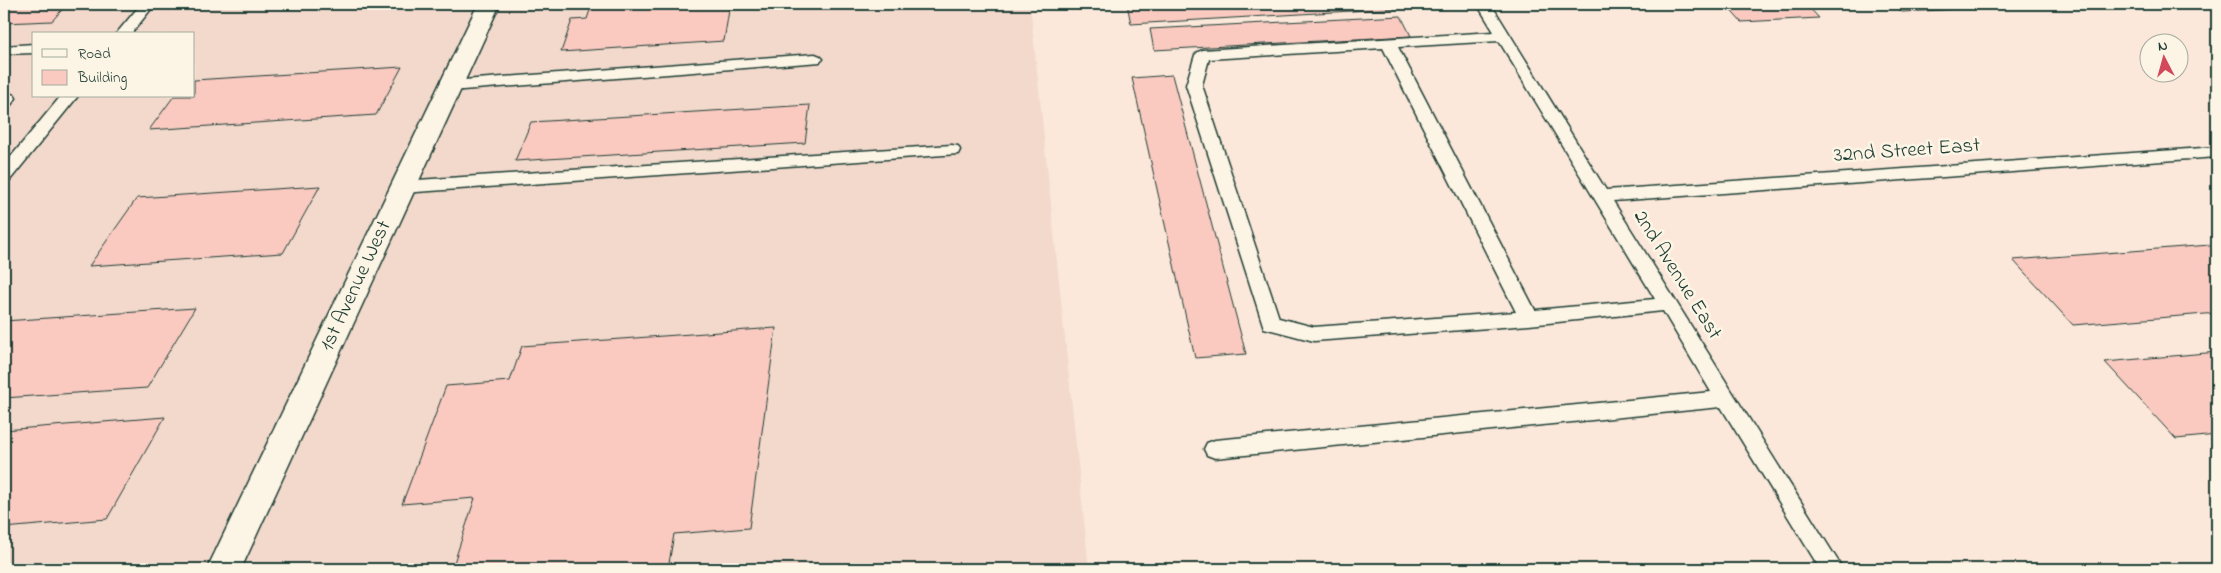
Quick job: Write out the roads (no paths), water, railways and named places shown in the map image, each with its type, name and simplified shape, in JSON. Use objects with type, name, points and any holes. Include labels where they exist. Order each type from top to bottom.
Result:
[{"type":"street","name":"1st Avenue West","points":[[224,569],[489,4]]},
{"type":"lane","points":[[125,32],[148,4]]},
{"type":"lane","name":"2nd Avenue East","points":[[1484,4],[1832,569]]},
{"type":"lane","points":[[1505,36],[1203,55],[1194,85],[1271,323],[1314,334],[1528,318],[1669,304]]},
{"type":"lane","points":[[1388,43],[1528,318]]},
{"type":"lane","points":[[4,50],[32,48]]},
{"type":"lane","points":[[450,86],[815,58]]},
{"type":"lane","points":[[4,176],[68,98]]},
{"type":"lane","points":[[402,187],[952,150]]},
{"type":"lane","name":"32nd Street East","points":[[1601,196],[2217,152]]},
{"type":"lane","points":[[1215,448],[1727,398]]}]
